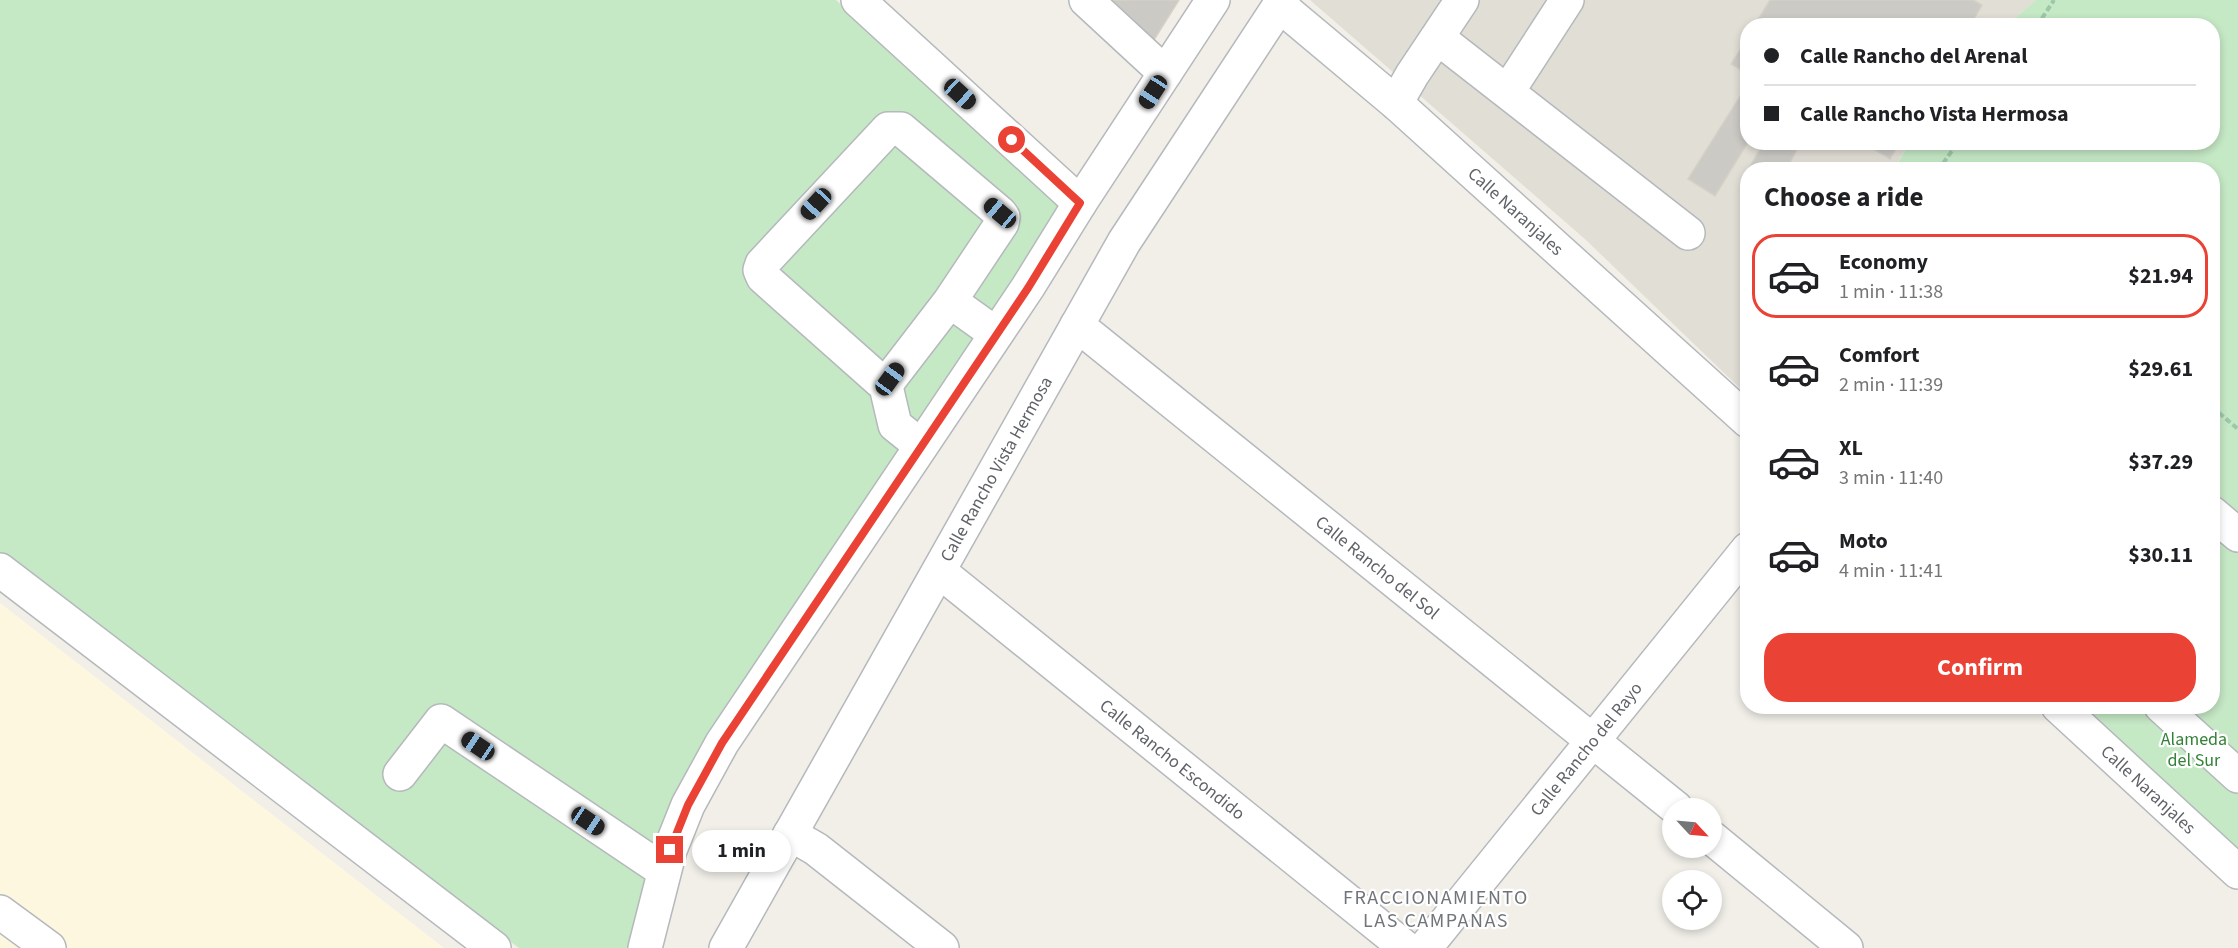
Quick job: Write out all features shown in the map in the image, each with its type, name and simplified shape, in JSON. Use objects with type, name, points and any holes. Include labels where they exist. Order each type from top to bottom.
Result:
[{"type":"street","points":[[858,0],[1080,203]]},
{"type":"street","points":[[1086,0],[1165,74]]},
{"type":"street","points":[[645,948],[664,871],[688,805],[722,743],[1028,288],[1080,203],[1213,0]]},
{"type":"street","points":[[1396,104],[1412,75],[1462,0]]},
{"type":"street","points":[[1508,91],[1568,0]]},
{"type":"street","name":"Calle Naranjales","points":[[1281,3],[1740,414]]},
{"type":"street","name":"Calle Rancho Vista Hermosa","points":[[726,948],[1124,242],[1281,3]]},
{"type":"street","points":[[1437,38],[1688,233]]},
{"type":"street","points":[[894,127],[901,129],[1003,217],[1002,223],[950,302],[890,379],[885,382],[880,381],[763,277],[760,270],[762,264],[783,240],[888,129],[894,127]]},
{"type":"street","points":[[950,302],[996,334]]},
{"type":"street","name":"Calle Rancho del Sol","points":[[1077,325],[1664,798]]},
{"type":"street","points":[[885,382],[895,425],[921,446]]},
{"type":"street","points":[[2220,520],[2238,535]]},
{"type":"street","name":"Calle Rancho del Rayo","points":[[1425,948],[1740,559]]},
{"type":"street","points":[[0,570],[494,948]]},
{"type":"street","name":"Calle Rancho Escondido","points":[[939,571],[1406,948]]},
{"type":"street","name":"Calle Naranjales","points":[[2067,714],[2238,872]]},
{"type":"street","points":[[2170,714],[2238,776]]},
{"type":"street","points":[[400,774],[441,721],[664,871]]},
{"type":"street","points":[[790,834],[816,849],[942,948]]},
{"type":"street","points":[[1722,846],[1846,948]]},
{"type":"street","points":[[0,912],[49,948]]},
{"type":"path","points":[[2042,18],[2054,0]]},
{"type":"path","points":[[2220,413],[2236,424],[2238,429]]},
{"type":"shaded area","points":[[1310,0],[2036,0],[2015,18],[1740,18],[1740,150],[1905,150],[1898,162],[1740,162],[1740,388],[1586,240]]},
{"type":"shaded area","points":[[0,603],[444,948],[0,948]]},
{"type":"green space","points":[[0,0],[836,0],[1065,212],[686,784],[631,948],[519,948],[0,553]]},
{"type":"green space","name":"Alameda del Sur","points":[[2036,0],[2238,0],[2238,848],[2092,714],[2220,714],[2220,162],[1898,162],[1906,150],[2220,150],[2220,18],[2015,18]]},
{"type":"building","points":[[1104,0],[1179,0],[1152,43]]},
{"type":"building","points":[[1770,0],[1973,0],[1982,5],[1975,18],[1759,18]]},
{"type":"building","points":[[1740,50],[1740,69],[1731,64]]},
{"type":"building","points":[[1740,96],[1740,150],[1743,150],[1715,196],[1688,179]]},
{"type":"building","points":[[1759,150],[1797,150],[1790,162],[1753,162]]},
{"type":"building","points":[[1875,150],[1895,150],[1890,159]]},
{"type":"district","name":"FRACCIONAMIENTO LAS CAMPANAS","points":[[1436,910]]},
{"type":"route","points":[[670,850],[688,805],[722,743],[1028,288],[1080,203],[1012,140]]}]
